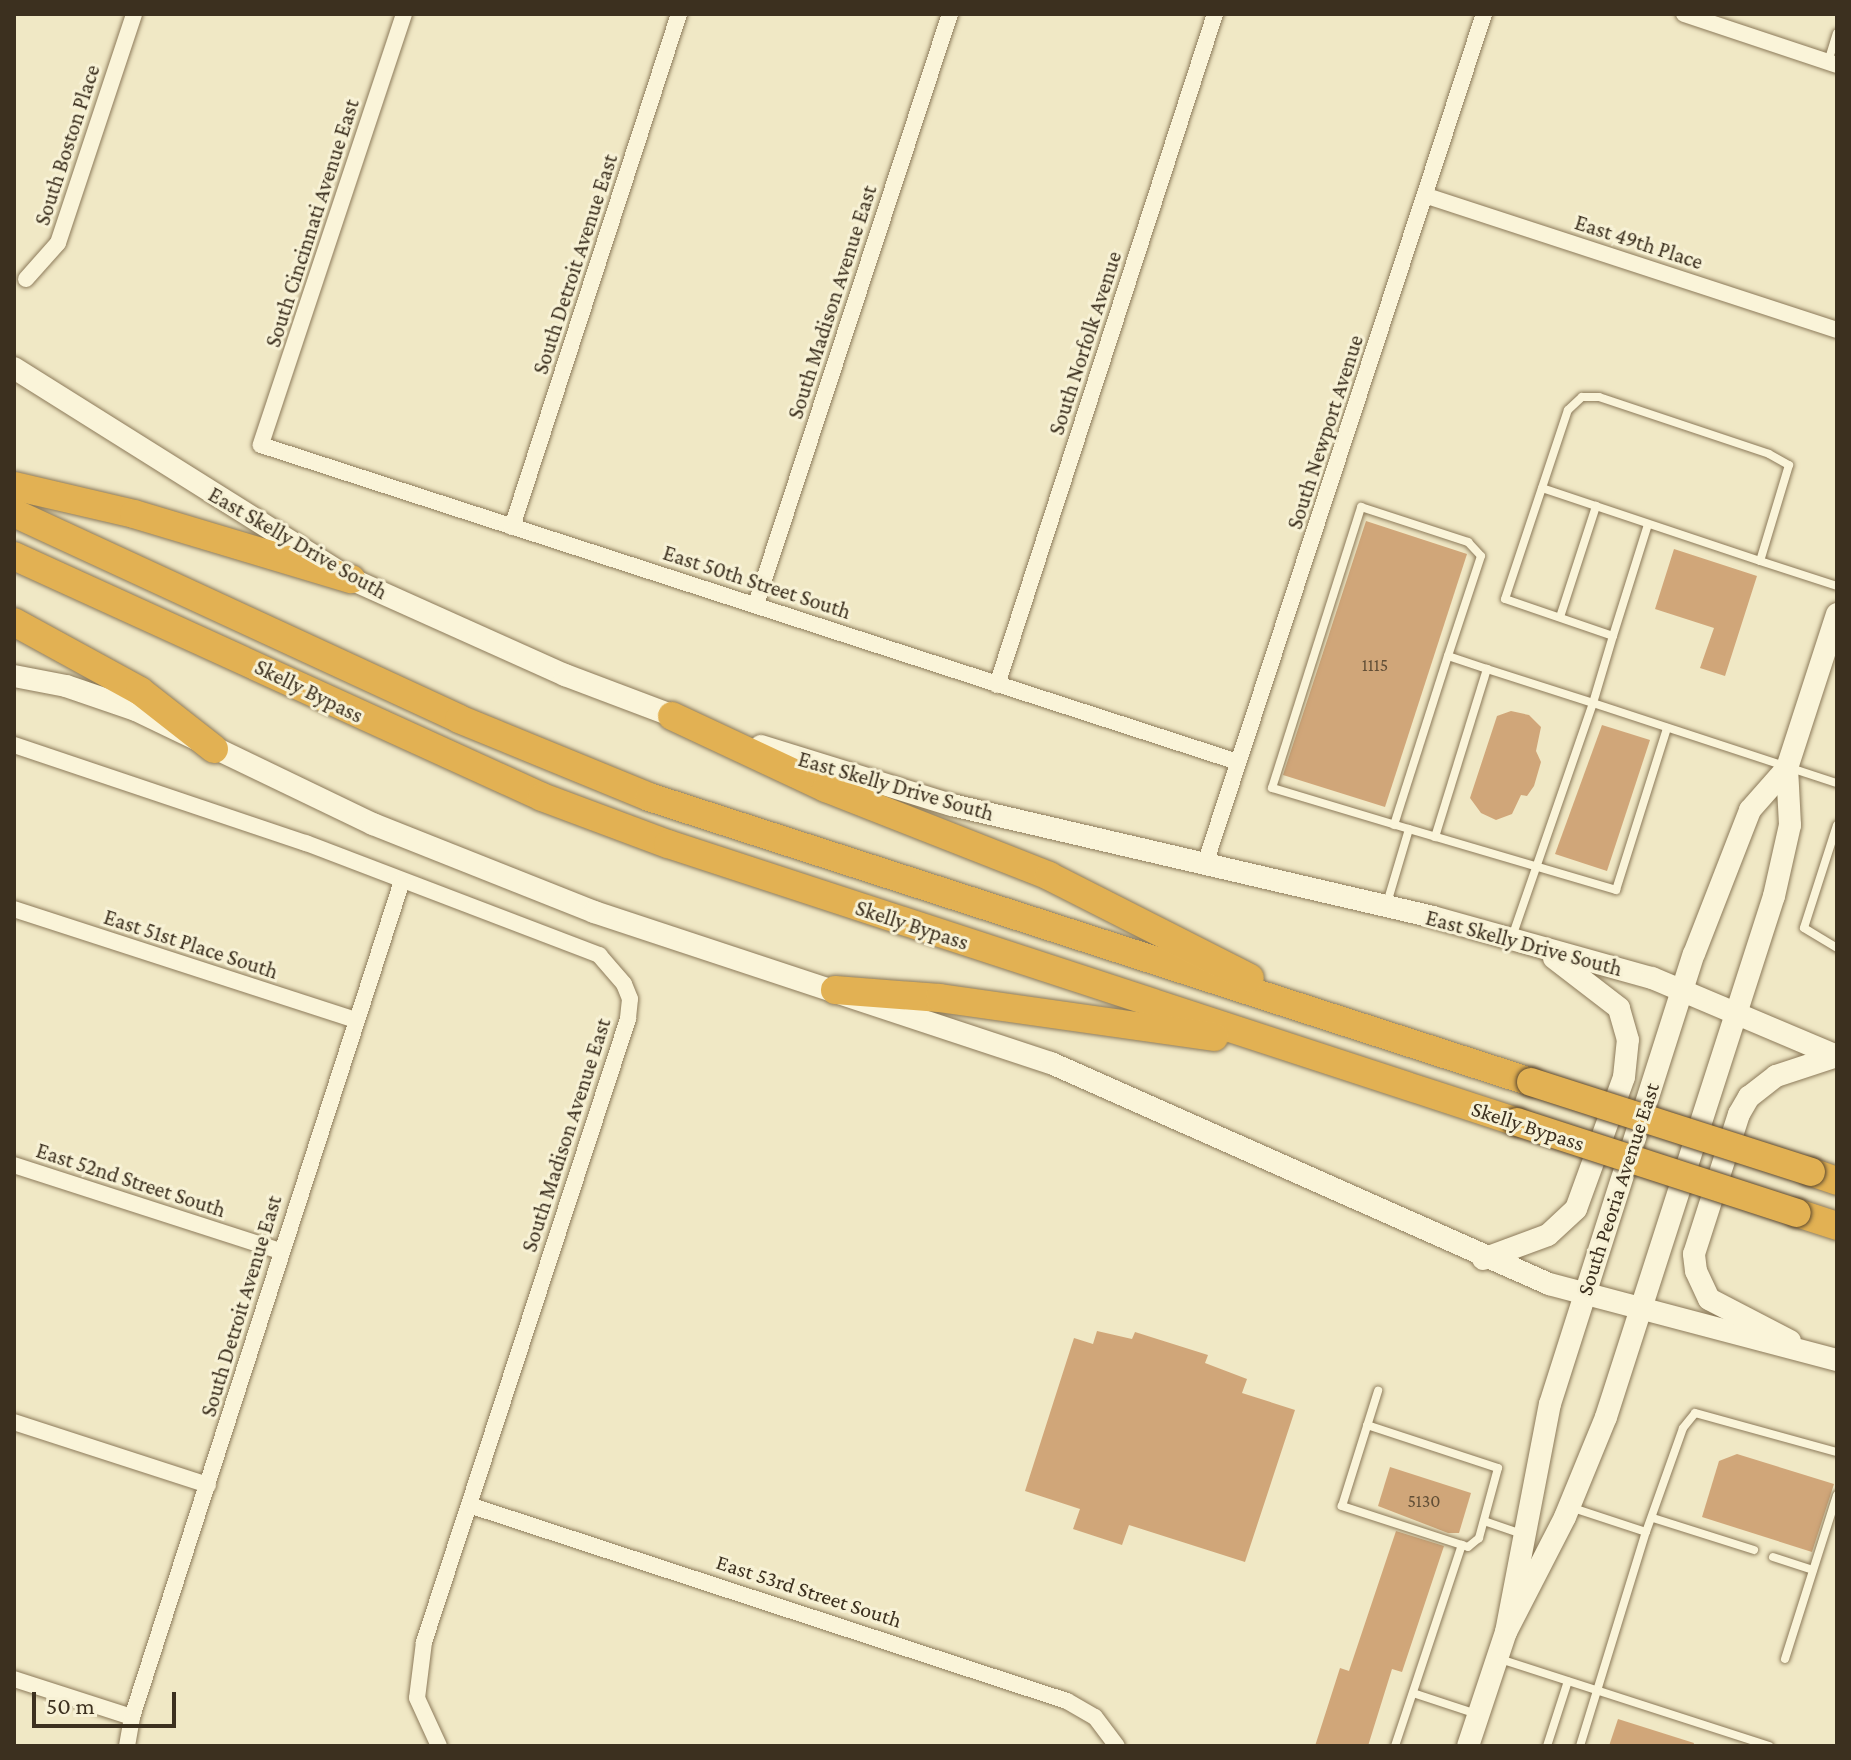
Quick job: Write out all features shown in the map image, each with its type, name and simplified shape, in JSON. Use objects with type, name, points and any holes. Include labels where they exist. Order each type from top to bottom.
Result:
[{"type":"highway","points":[[14,486],[134,514],[351,579]]},
{"type":"highway","name":"Skelly Bypass","points":[[14,513],[368,679],[636,792],[1824,1177]]},
{"type":"highway","name":"Skelly Bypass","points":[[14,556],[542,797],[668,844],[1837,1226]]},
{"type":"highway","points":[[14,622],[140,691],[214,749]]},
{"type":"highway","points":[[672,716],[826,788],[1049,876],[1325,1017]]},
{"type":"highway","points":[[835,990],[940,998],[1282,1046]]},
{"type":"main road","name":"East Skelly Drive South","points":[[14,368],[351,579],[565,675],[672,716],[952,805],[1386,906],[1684,988],[1837,1056]]},
{"type":"main road","name":"South Peoria Avenue East","points":[[1468,1746],[1506,1632],[1570,1507],[1606,1417],[1738,1010],[1790,825],[1787,768],[1837,614]]},
{"type":"main road","points":[[14,676],[102,696],[463,861],[594,912],[1051,1063],[1483,1259],[1584,1295],[1828,1358]]},
{"type":"main road","name":"South Peoria Avenue East","points":[[1506,1632],[1522,1534],[1550,1404],[1584,1295],[1719,882],[1750,810],[1787,768]]},
{"type":"main road","points":[[1483,1259],[1548,1235],[1576,1209],[1627,1058],[1625,1024],[1610,997],[1536,946]]},
{"type":"main road","points":[[1828,1358],[1709,1299],[1696,1271],[1694,1254],[1739,1114],[1749,1097],[1776,1076],[1837,1056]]},
{"type":"street","name":"South Boston Place","points":[[26,279],[58,243],[134,14]]},
{"type":"street","name":"South Cincinnati Avenue East","points":[[261,445],[404,14]]},
{"type":"street","name":"South Detroit Avenue East","points":[[512,527],[679,14]]},
{"type":"street","name":"South Madison Avenue East","points":[[756,604],[950,14]]},
{"type":"street","name":"South Norfolk Avenue","points":[[997,685],[1215,14]]},
{"type":"street","name":"South Newport Avenue","points":[[1205,864],[1427,196],[1484,14]]},
{"type":"street","points":[[1684,14],[1833,63]]},
{"type":"street","name":"East 49th Place","points":[[1427,196],[1837,330]]},
{"type":"street","name":"East 50th Street South","points":[[261,445],[1238,762]]},
{"type":"street","name":"South Madison Avenue East","points":[[14,745],[402,881],[599,955],[615,969],[630,999],[418,1670],[417,1698],[439,1746]]},
{"type":"street","name":"South Detroit Avenue East","points":[[127,1746],[132,1717],[402,881]]},
{"type":"street","name":"East 51st Place South","points":[[14,909],[355,1020]]},
{"type":"street","name":"East 52nd Street South","points":[[14,1165],[281,1251]]},
{"type":"street","points":[[14,1422],[208,1485]]},
{"type":"street","name":"East 53rd Street South","points":[[469,1505],[1067,1701],[1095,1717],[1117,1746]]},
{"type":"street","points":[[14,1679],[132,1717]]},
{"type":"lane","points":[[1833,63],[1837,33]]},
{"type":"lane","points":[[1613,636],[1505,599],[1568,410],[1582,397],[1599,397],[1755,449],[1789,465],[1760,561]]},
{"type":"lane","points":[[1542,488],[1837,586]]},
{"type":"lane","points":[[1560,617],[1596,506]]},
{"type":"lane","points":[[1394,825],[1481,556],[1468,542],[1361,507],[1272,788],[1394,825],[1616,890],[1667,728]]},
{"type":"lane","points":[[1511,938],[1593,703],[1648,524]]},
{"type":"lane","points":[[1448,656],[1837,783]]},
{"type":"lane","points":[[1435,837],[1487,669]]},
{"type":"lane","points":[[1837,825],[1804,928],[1837,948]]},
{"type":"lane","points":[[1386,906],[1409,829]]},
{"type":"lane","points":[[1367,1425],[1498,1468],[1479,1538],[1462,1545],[1342,1506],[1367,1425],[1378,1391]]},
{"type":"lane","points":[[1580,1746],[1646,1532],[1683,1428],[1695,1413],[1837,1452]]},
{"type":"lane","points":[[1785,1659],[1837,1495]]},
{"type":"lane","points":[[1570,1507],[1646,1532]]},
{"type":"lane","points":[[1653,1518],[1754,1550]]},
{"type":"lane","points":[[1484,1521],[1522,1534]]},
{"type":"lane","points":[[1395,1746],[1462,1545]]},
{"type":"lane","points":[[1773,1557],[1813,1570]]},
{"type":"lane","points":[[1497,1658],[1769,1746]]},
{"type":"lane","points":[[1547,1746],[1568,1681]]},
{"type":"lane","points":[[1413,1693],[1479,1714]]},
{"type":"building","points":[[1366,521],[1467,554],[1385,807],[1283,775]]},
{"type":"building","points":[[1674,549],[1757,576],[1725,676],[1700,668],[1714,628],[1655,609]]},
{"type":"building","points":[[1511,711],[1529,715],[1541,727],[1536,751],[1541,762],[1534,786],[1527,796],[1521,795],[1512,814],[1496,820],[1481,813],[1470,798],[1497,716]]},
{"type":"building","points":[[1602,725],[1650,740],[1607,871],[1555,854]]},
{"type":"building","points":[[1097,1331],[1132,1339],[1135,1332],[1208,1355],[1205,1363],[1247,1379],[1242,1393],[1295,1410],[1245,1562],[1129,1525],[1122,1545],[1073,1529],[1080,1509],[1025,1491],[1074,1338],[1093,1344]]},
{"type":"building","points":[[1737,1454],[1834,1484],[1812,1552],[1702,1517],[1719,1461]]},
{"type":"building","points":[[1390,1467],[1471,1493],[1459,1533],[1448,1533],[1378,1506]]},
{"type":"building","points":[[1396,1531],[1444,1546],[1402,1672],[1392,1669],[1368,1746],[1315,1746],[1340,1668],[1349,1671]]},
{"type":"building","points":[[1618,1719],[1694,1743],[1693,1746],[1609,1746]]}]
